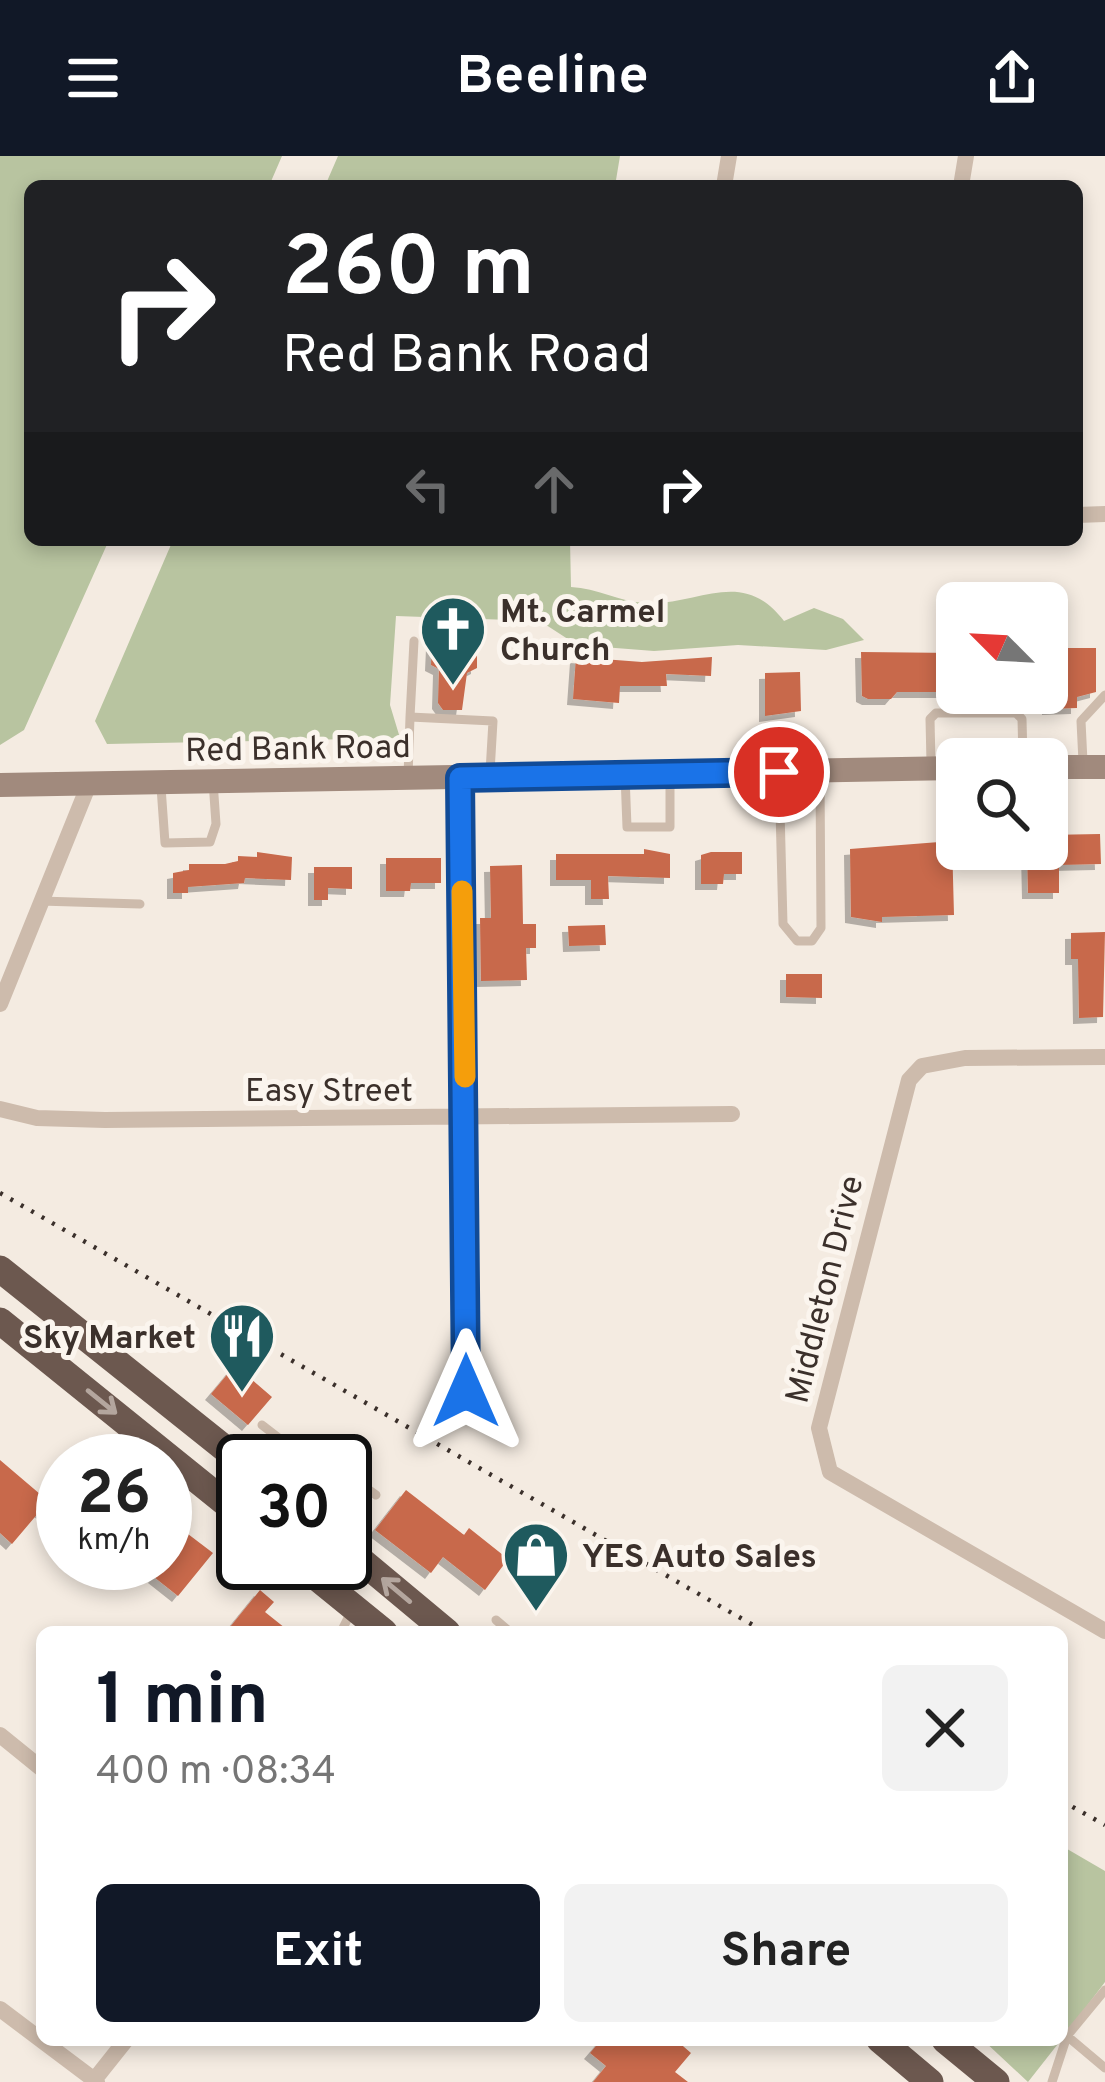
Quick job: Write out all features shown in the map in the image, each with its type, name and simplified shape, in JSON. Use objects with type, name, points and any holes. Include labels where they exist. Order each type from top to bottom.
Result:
[{"type":"highway","points":[[0,1269],[216,1441]]},
{"type":"highway","points":[[4,1330],[216,1496]]},
{"type":"highway","points":[[372,1570],[440,1626]]},
{"type":"highway","points":[[326,1590],[360,1624]]},
{"type":"highway","points":[[887,2046],[930,2082]]},
{"type":"highway","points":[[951,2046],[987,2080]]},
{"type":"main road","name":"Red Bank Road","points":[[0,785],[936,768]]},
{"type":"street","points":[[460,778],[466,1391]]},
{"type":"street","points":[[0,1004],[89,784]]},
{"type":"street","name":"Middleton Drive","points":[[1105,1057],[965,1058],[922,1066],[909,1080],[819,1428],[830,1472],[1105,1630]]},
{"type":"street","name":"Easy Street","points":[[0,1109],[37,1118],[105,1120],[732,1114]]},
{"type":"street","points":[[0,1735],[36,1764]]},
{"type":"street","points":[[0,2009],[36,2036]]},
{"type":"street","points":[[50,2046],[96,2080],[122,2046]]},
{"type":"lane","points":[[408,778],[414,641]]},
{"type":"lane","points":[[1094,767],[1081,721],[1105,695]]},
{"type":"lane","points":[[936,740],[930,719],[936,713],[1016,713],[1022,719],[1022,738]]},
{"type":"lane","points":[[410,717],[493,721],[489,778]]},
{"type":"lane","points":[[779,772],[783,924],[796,941],[812,941],[821,928],[820,771]]},
{"type":"lane","points":[[626,775],[627,827],[670,827],[670,774]]},
{"type":"lane","points":[[161,782],[163,834],[170,844],[210,842],[216,824],[213,781]]},
{"type":"lane","points":[[40,902],[140,904]]},
{"type":"lane","points":[[262,1425],[274,1434]]},
{"type":"lane","points":[[372,1492],[376,1495]]},
{"type":"lane","points":[[496,1620],[503,1626]]},
{"type":"lane","points":[[1068,2035],[1105,1990]]},
{"type":"lane","points":[[1068,2037],[1105,2068]]},
{"type":"lane","points":[[1052,2082],[1064,2046]]},
{"type":"green space","points":[[0,156],[282,156],[272,180],[24,180],[24,546],[106,546],[24,730],[0,745]]},
{"type":"green space","points":[[338,156],[620,156],[616,180],[328,180]]},
{"type":"green space","points":[[170,546],[570,546],[571,587],[645,603],[736,592],[752,595],[784,621],[814,608],[843,619],[864,640],[826,650],[738,645],[654,651],[577,645],[540,621],[396,616],[390,705],[400,738],[107,744],[95,721]]},
{"type":"green space","points":[[1068,1849],[1105,1871],[1105,1982],[1068,2031]]},
{"type":"green space","points":[[989,2046],[1056,2046],[1028,2082]]},
{"type":"building","name":"Mt. Carmel Church","points":[[432,643],[477,645],[477,668],[467,673],[462,710],[443,710],[438,703],[439,669],[431,665]]},
{"type":"building","points":[[1068,648],[1096,648],[1096,692],[1077,697],[1077,708],[1068,708]]},
{"type":"building","points":[[861,652],[936,653],[936,692],[897,692],[891,699],[862,696]]},
{"type":"building","points":[[576,657],[642,662],[712,657],[711,676],[666,674],[667,686],[620,686],[619,703],[573,699]]},
{"type":"building","points":[[800,672],[801,711],[765,716],[765,673]]},
{"type":"building","points":[[1100,834],[1101,864],[1068,865],[1068,835]]},
{"type":"building","points":[[936,842],[936,870],[953,870],[954,915],[882,917],[882,922],[851,917],[850,849]]},
{"type":"building","points":[[644,849],[670,854],[670,878],[608,876],[609,899],[591,899],[591,880],[556,880],[556,854],[644,854]]},
{"type":"building","points":[[257,852],[292,857],[291,880],[245,878],[244,883],[188,887],[188,893],[173,893],[173,873],[189,870],[189,864],[225,864],[238,861],[238,856],[257,857]]},
{"type":"building","points":[[742,852],[742,874],[724,874],[723,884],[701,884],[701,855]]},
{"type":"building","points":[[386,858],[441,858],[441,883],[411,883],[410,891],[386,891]]},
{"type":"building","points":[[522,865],[523,924],[536,924],[536,948],[526,948],[527,980],[481,981],[480,918],[491,918],[490,866]]},
{"type":"building","points":[[314,867],[352,867],[352,889],[328,888],[328,900],[314,900]]},
{"type":"building","points":[[1027,870],[1059,870],[1059,893],[1028,893]]},
{"type":"building","points":[[605,925],[606,945],[569,946],[568,926]]},
{"type":"building","points":[[1105,932],[1103,1017],[1079,1018],[1078,959],[1071,959],[1071,933]]},
{"type":"building","points":[[786,974],[822,974],[822,998],[786,997]]},
{"type":"building","name":"Sky Market","points":[[235,1365],[272,1397],[248,1425],[211,1394]]},
{"type":"building","points":[[0,1460],[36,1491],[36,1516],[12,1544],[0,1533]]},
{"type":"building","points":[[406,1490],[464,1535],[469,1528],[508,1559],[485,1590],[443,1557],[431,1573],[375,1530]]},
{"type":"building","points":[[192,1537],[213,1553],[192,1579]]},
{"type":"building","points":[[260,1590],[274,1602],[265,1612],[282,1626],[231,1626]]},
{"type":"building","points":[[596,2046],[683,2046],[691,2053],[675,2072],[688,2082],[593,2082],[606,2066],[590,2053]]},
{"type":"railway","points":[[0,1193],[755,1626]]},
{"type":"railway","points":[[1068,1804],[1105,1825]]},
{"type":"slow traffic","points":[[462,891],[465,1077]]},
{"type":"place","name":"Mt. Carmel Church","points":[[453,688]]},
{"type":"place","name":"Sky Market","points":[[242,1395]]},
{"type":"place","name":"YES Auto Sales","points":[[536,1614]]},
{"type":"route","points":[[466,1391],[460,778],[779,772]]}]
